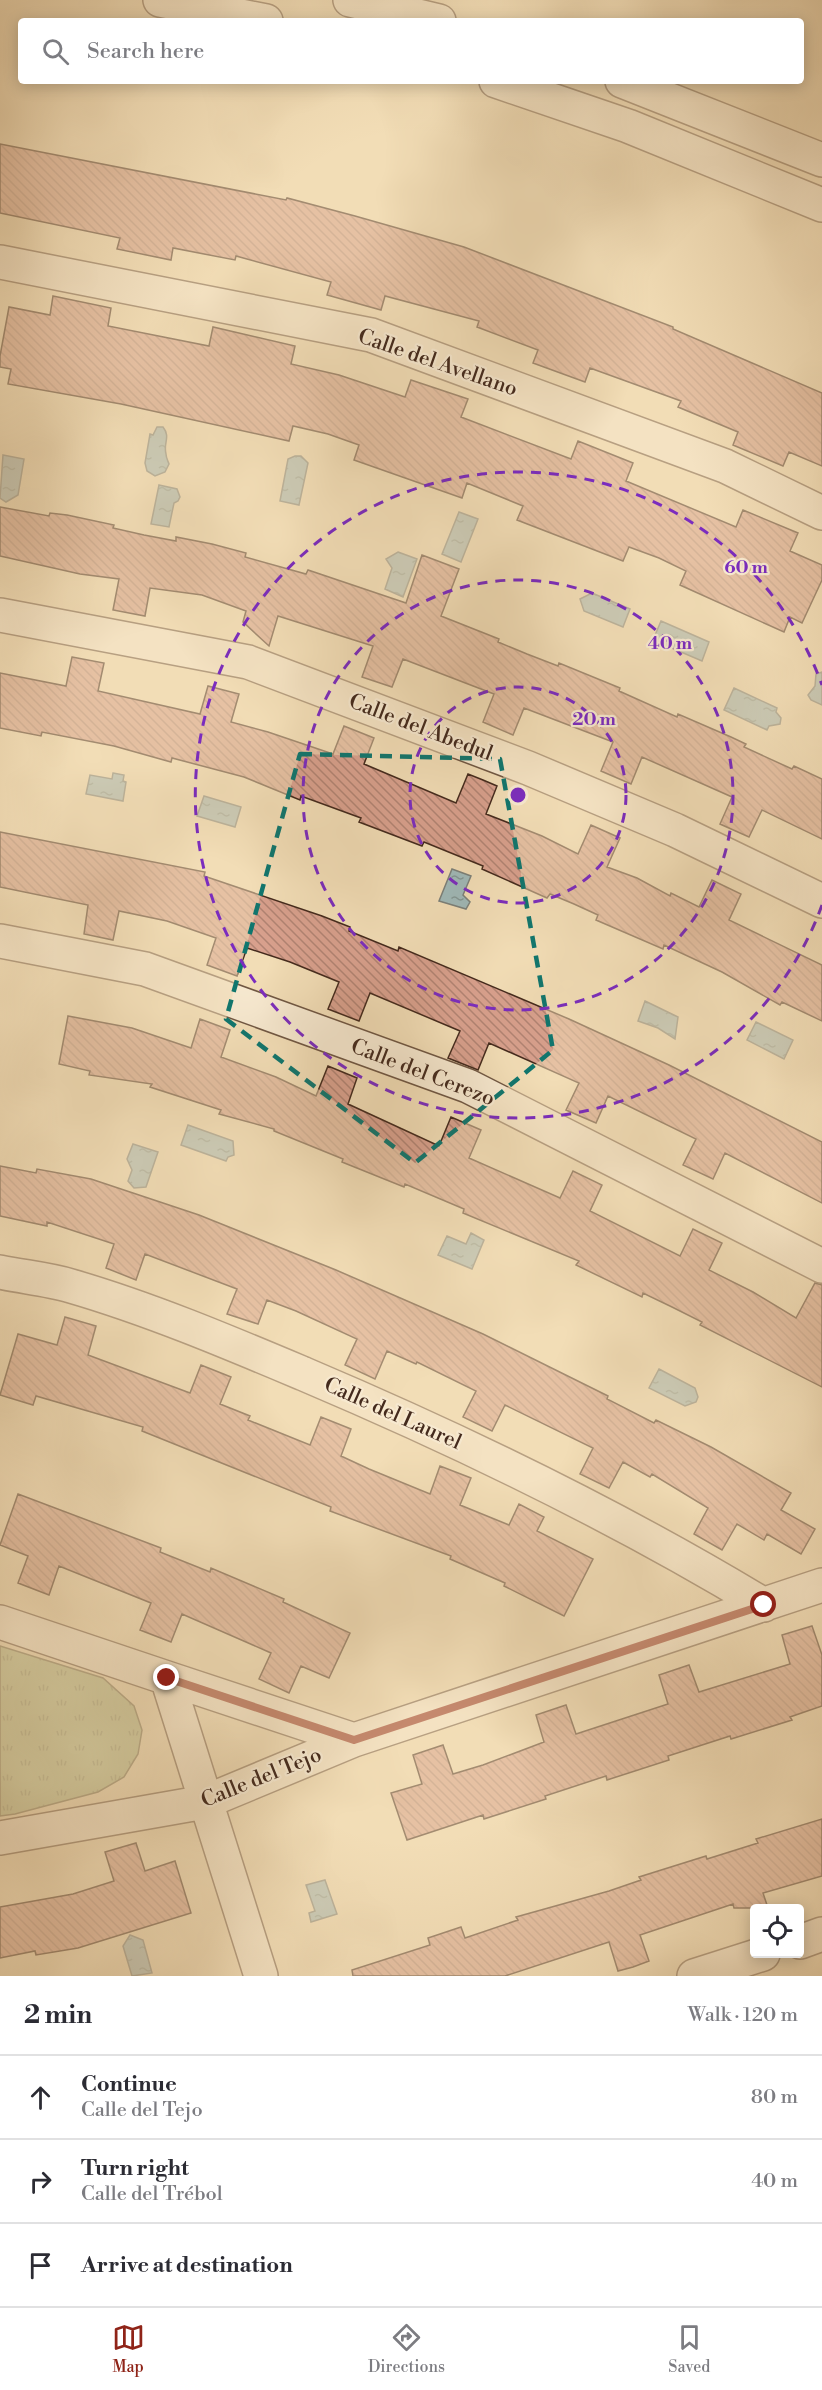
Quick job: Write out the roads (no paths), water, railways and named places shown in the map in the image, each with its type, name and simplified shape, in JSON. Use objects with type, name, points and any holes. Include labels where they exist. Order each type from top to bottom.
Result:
[{"type":"street","points":[[160,0],[251,18]]},
{"type":"street","points":[[350,0],[426,18]]},
{"type":"street","points":[[505,84],[628,126],[822,205]]},
{"type":"street","points":[[630,84],[822,160]]},
{"type":"street","name":"Calle del Avellano","points":[[0,262],[371,335],[725,466],[822,513]]},
{"type":"street","name":"Calle del Abedul","points":[[0,615],[248,662],[528,768],[675,831],[822,901]]},
{"type":"street","name":"Calle del Cerezo","points":[[0,941],[145,969],[468,1086],[822,1266]]},
{"type":"street","name":"Calle del Laurel","points":[[0,1272],[70,1286],[231,1344],[383,1407],[510,1467],[651,1540],[764,1605]]},
{"type":"street","name":"Calle del Tejo","points":[[0,1838],[205,1802],[354,1740],[822,1585]]},
{"type":"street","points":[[0,1622],[354,1740]]},
{"type":"street","points":[[167,1678],[261,1976]]},
{"type":"street","points":[[804,1941],[822,1934]]},
{"type":"street","points":[[694,1976],[750,1957]]},
{"type":"water","points":[[157,427],[163,427],[167,437],[165,450],[169,464],[165,472],[155,476],[147,471],[145,463],[150,434],[153,435]]},
{"type":"water","points":[[3,455],[24,459],[18,495],[6,502],[0,498]]},
{"type":"water","points":[[301,456],[308,463],[299,505],[280,501],[288,459]]},
{"type":"water","points":[[159,485],[177,489],[180,497],[174,503],[169,527],[151,524]]},
{"type":"water","points":[[459,512],[478,519],[461,562],[442,554]]},
{"type":"water","points":[[398,552],[417,559],[403,597],[385,589],[392,568],[386,559]]},
{"type":"water","points":[[592,593],[630,609],[623,627],[584,611],[580,599]]},
{"type":"water","points":[[661,621],[709,642],[702,661],[653,640]]},
{"type":"water","points":[[822,672],[822,705],[811,700],[808,695],[815,686],[816,674]]},
{"type":"water","points":[[734,688],[777,708],[776,712],[781,718],[780,724],[769,726],[767,730],[724,710]]},
{"type":"water","points":[[113,773],[124,775],[123,781],[126,782],[123,801],[86,794],[90,775],[112,779]]},
{"type":"water","points":[[204,796],[241,807],[235,827],[197,816]]},
{"type":"water","points":[[452,869],[471,876],[463,895],[470,902],[466,909],[439,901]]},
{"type":"water","points":[[645,1001],[678,1017],[675,1039],[658,1028],[638,1021]]},
{"type":"water","points":[[756,1022],[793,1040],[784,1059],[747,1040]]},
{"type":"water","points":[[188,1125],[233,1141],[234,1155],[228,1157],[226,1161],[181,1145]]},
{"type":"water","points":[[133,1144],[158,1152],[146,1187],[134,1188],[128,1181],[132,1170],[127,1159]]},
{"type":"water","points":[[471,1233],[484,1240],[472,1269],[438,1255],[447,1236],[466,1244]]},
{"type":"water","points":[[659,1369],[695,1388],[698,1397],[696,1402],[685,1406],[649,1388]]},
{"type":"water","points":[[325,1880],[337,1914],[311,1922],[309,1913],[315,1911],[306,1885]]},
{"type":"water","points":[[130,1935],[143,1940],[152,1973],[132,1976],[123,1946]]}]
